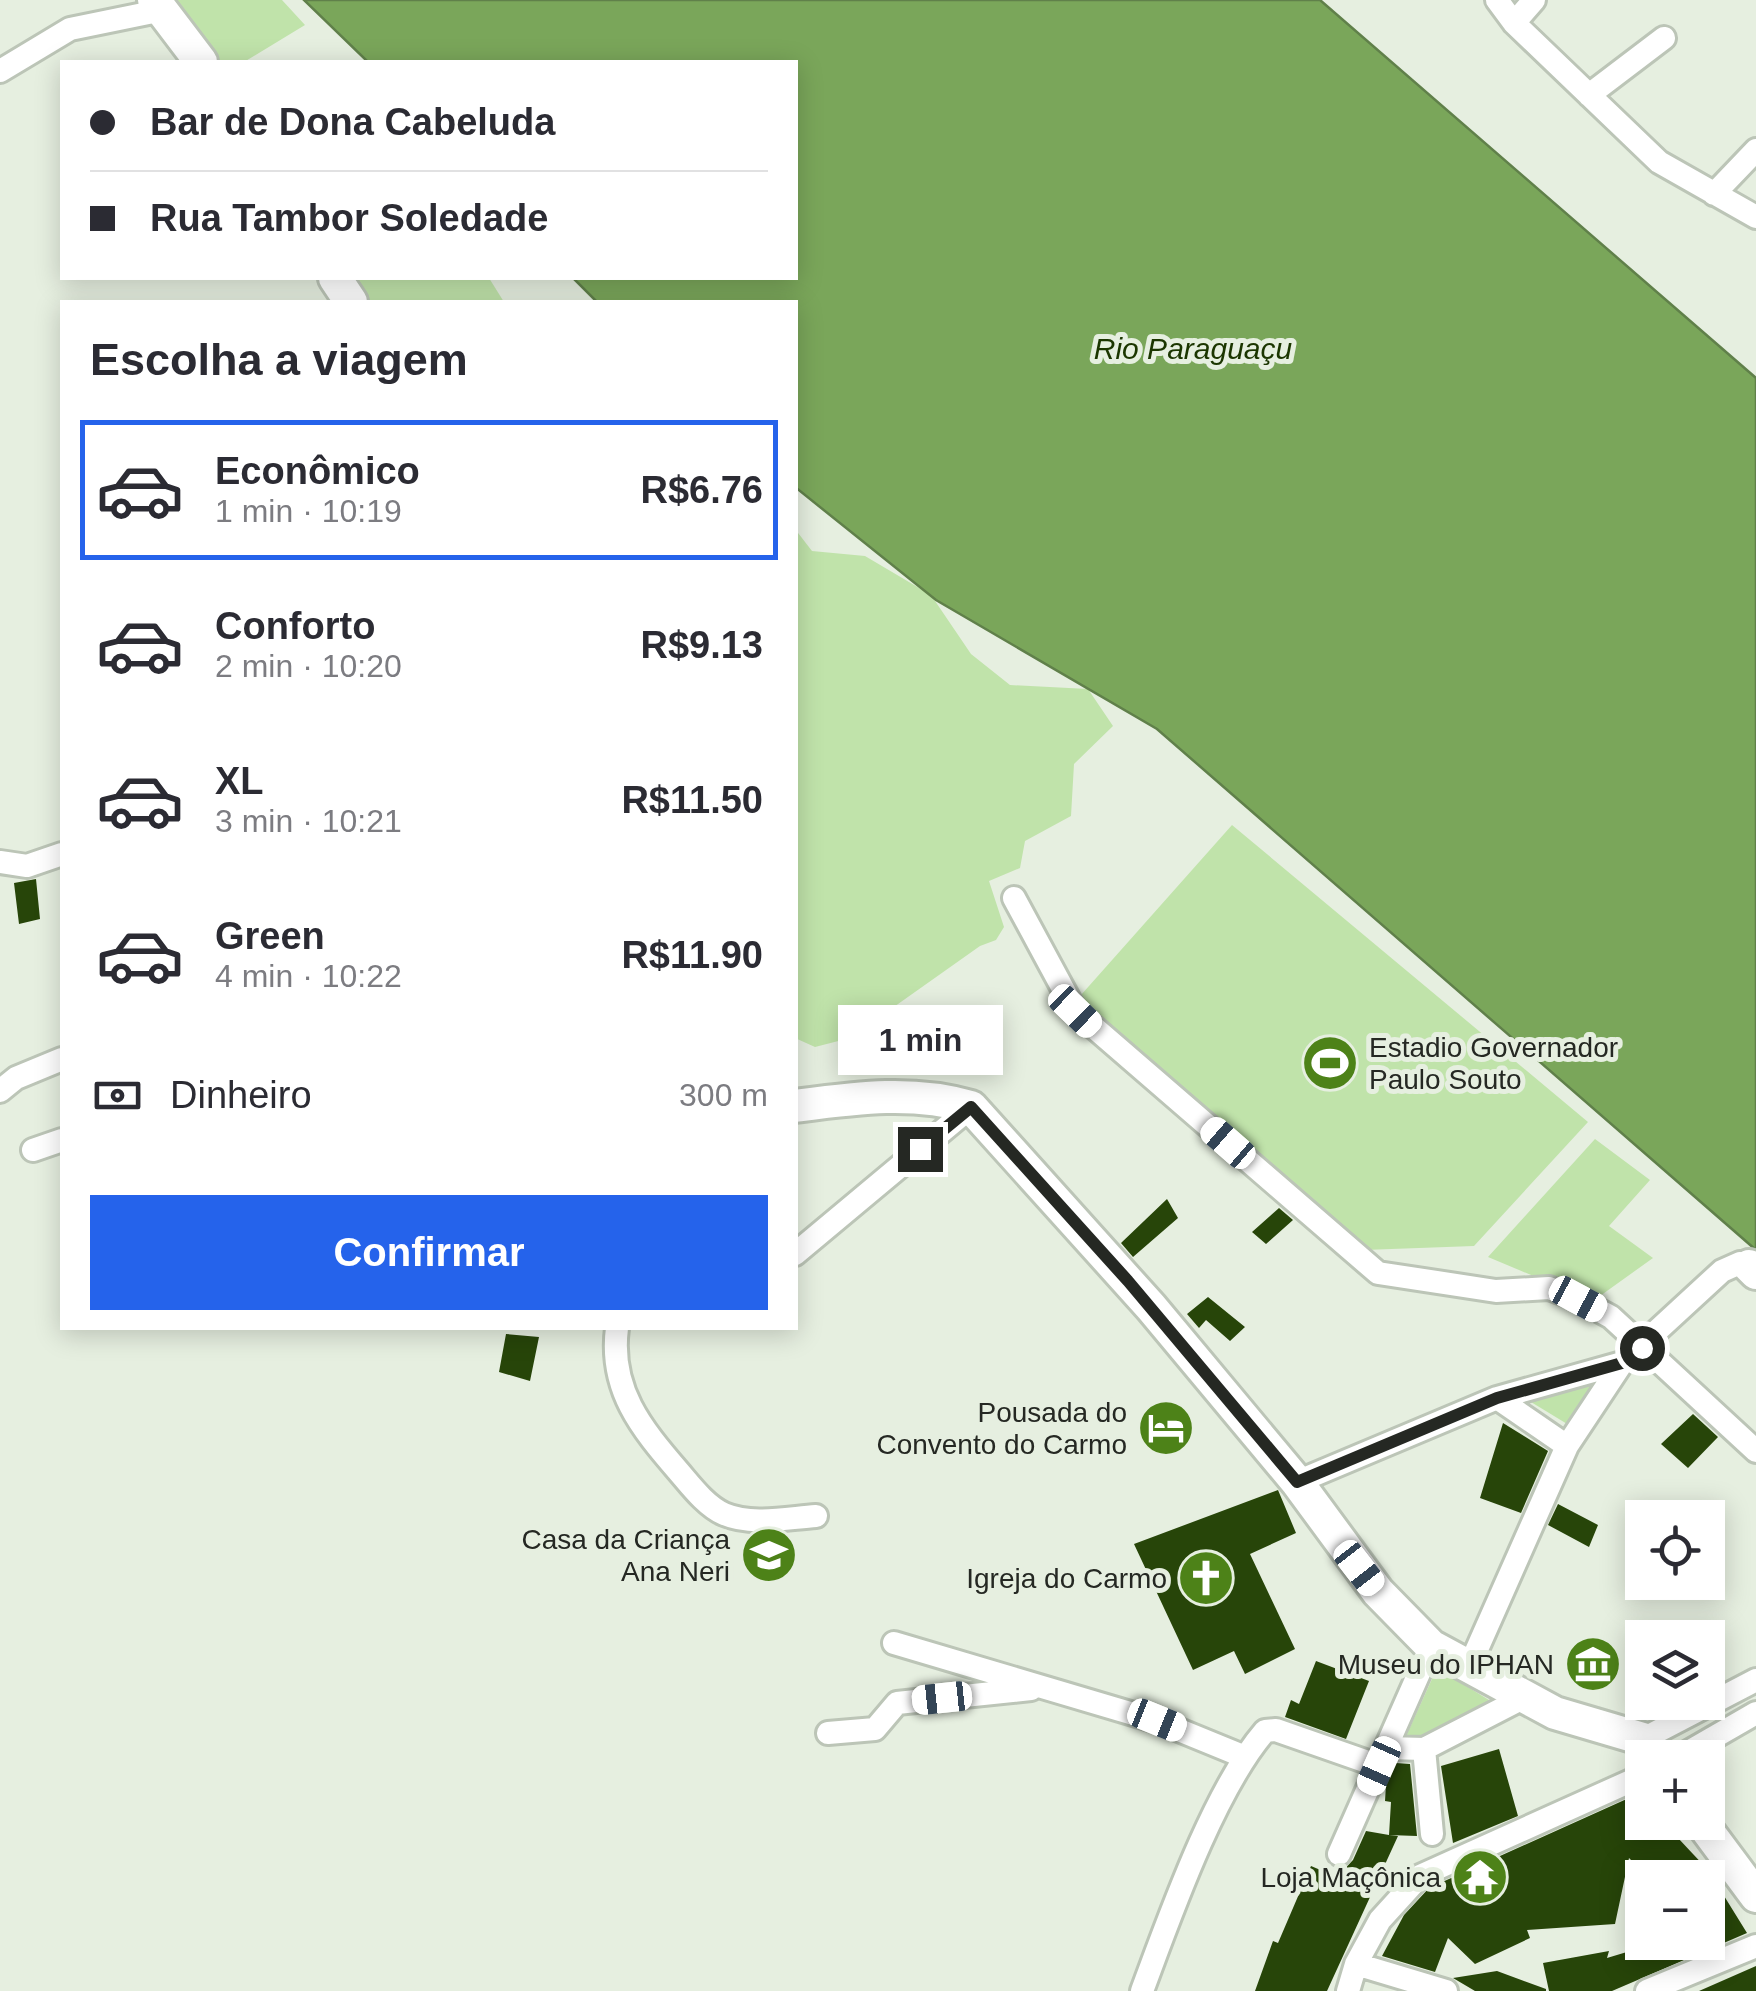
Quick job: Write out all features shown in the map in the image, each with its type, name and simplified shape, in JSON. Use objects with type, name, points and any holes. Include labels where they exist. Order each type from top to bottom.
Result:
[{"type":"street","points":[[1504,7],[1534,0]]},
{"type":"street","points":[[0,71],[70,29],[159,5],[200,60]]},
{"type":"street","points":[[1504,7],[1659,162],[1756,217]]},
{"type":"street","points":[[1588,95],[1664,38]]},
{"type":"street","points":[[1714,194],[1756,150]]},
{"type":"street","points":[[0,862],[27,866],[60,855]]},
{"type":"street","points":[[1014,898],[1075,1011],[1378,1273],[1496,1291],[1548,1288],[1611,1317],[1753,1443]]},
{"type":"street","points":[[0,1091],[16,1078],[60,1059]]},
{"type":"street","points":[[798,1106],[870,1096],[932,1096],[971,1107],[1151,1308],[1297,1482],[1378,1592],[1430,1646],[1554,1713],[1627,1740]]},
{"type":"street","points":[[798,1251],[971,1107]]},
{"type":"street","points":[[33,1150],[60,1141]]},
{"type":"street","points":[[1470,1665],[1567,1446],[1622,1363],[1722,1270],[1740,1263],[1753,1270]]},
{"type":"street","points":[[617,1330],[619,1383],[628,1406],[694,1490],[722,1514],[754,1521],[816,1516]]},
{"type":"street","points":[[1297,1482],[1497,1398],[1622,1363]]},
{"type":"street","points":[[1497,1398],[1567,1446]]},
{"type":"street","points":[[894,1643],[1157,1720],[1245,1757]]},
{"type":"street","points":[[1339,1854],[1430,1646]]},
{"type":"street","points":[[1661,1740],[1756,1680]]},
{"type":"street","points":[[828,1733],[875,1729],[896,1704],[1044,1688]]},
{"type":"street","points":[[1142,1991],[1176,1902],[1245,1757],[1265,1731],[1276,1730],[1383,1757],[1424,1749],[1525,1697]]},
{"type":"street","points":[[1710,1740],[1756,1714]]},
{"type":"street","points":[[1424,1749],[1432,1834]]},
{"type":"street","points":[[1348,1991],[1356,1964],[1380,1920],[1420,1876],[1625,1784]]},
{"type":"street","points":[[1714,1840],[1756,1896]]},
{"type":"street","points":[[1647,1991],[1756,1946]]},
{"type":"street","points":[[1356,1964],[1446,1991]]},
{"type":"shaded area","points":[[171,0],[282,0],[305,25],[247,60],[216,60]]},
{"type":"shaded area","points":[[348,280],[490,280],[503,300],[361,300]]},
{"type":"shaded area","points":[[798,533],[812,551],[865,556],[931,595],[971,654],[1010,685],[1088,689],[1113,726],[1074,764],[1071,816],[1025,841],[1020,868],[989,881],[1004,927],[996,940],[980,946],[850,1038],[815,1047],[798,1039]]},
{"type":"shaded area","name":"Estadio Governador Paulo Souto","points":[[1232,825],[1588,1122],[1474,1246],[1364,1250],[1073,1004]]},
{"type":"shaded area","points":[[1595,1139],[1650,1180],[1609,1226],[1653,1258],[1593,1301],[1488,1257]]},
{"type":"shaded area","points":[[1594,1378],[1577,1430],[1531,1402]]},
{"type":"shaded area","points":[[1437,1668],[1510,1713],[1401,1747]]},
{"type":"water","name":"Rio Paraguaçu","points":[[304,0],[1320,0],[1756,378],[1756,1250],[1157,729],[936,600],[798,489],[798,300],[595,300],[575,280],[798,280],[798,60],[366,60]]},
{"type":"building","points":[[36,879],[40,919],[19,924],[14,883]]},
{"type":"building","points":[[1167,1199],[1178,1218],[1133,1257],[1121,1243]]},
{"type":"building","points":[[1279,1208],[1293,1220],[1266,1244],[1252,1232]]},
{"type":"building","points":[[1208,1297],[1245,1327],[1230,1341],[1206,1320],[1199,1328],[1187,1314]]},
{"type":"building","points":[[506,1334],[539,1337],[530,1381],[499,1372]]},
{"type":"building","points":[[1693,1414],[1718,1437],[1688,1468],[1661,1444]]},
{"type":"building","points":[[1503,1423],[1548,1451],[1521,1513],[1480,1498]]},
{"type":"building","name":"Igreja do Carmo","points":[[1278,1490],[1296,1533],[1250,1554],[1295,1649],[1245,1674],[1234,1651],[1193,1670],[1134,1544]]},
{"type":"building","points":[[1558,1504],[1598,1525],[1589,1547],[1548,1525]]},
{"type":"building","points":[[1316,1661],[1369,1681],[1346,1739],[1285,1717],[1291,1700],[1299,1704]]},
{"type":"building","points":[[1499,1749],[1518,1816],[1453,1843],[1441,1766]]},
{"type":"building","points":[[1396,1763],[1410,1764],[1417,1836],[1389,1835],[1391,1802],[1385,1801],[1386,1785]]},
{"type":"building","points":[[1625,1800],[1625,1840],[1680,1840],[1699,1860],[1629,1858],[1625,1860],[1615,1924],[1527,1930],[1530,1938],[1475,1964],[1448,1938],[1435,1972],[1382,1956],[1404,1915],[1429,1888]]},
{"type":"building","points":[[1366,1831],[1398,1836],[1327,1991],[1255,1991],[1273,1941],[1278,1943],[1311,1866],[1337,1877],[1353,1860]]},
{"type":"building","points":[[1725,1897],[1747,1933],[1725,1942]]},
{"type":"building","points":[[1609,1951],[1607,1958],[1625,1953],[1625,1960],[1684,1960],[1612,1991],[1549,1991],[1543,1963]]},
{"type":"building","points":[[1756,1966],[1756,1991],[1699,1991]]},
{"type":"building","points":[[1497,1971],[1546,1991],[1475,1991],[1453,1978]]},
{"type":"place","name":"Estadio Governador Paulo Souto","points":[[1330,1063]]},
{"type":"place","name":"Pousada do Convento do Carmo","points":[[1166,1428]]},
{"type":"place","name":"Casa da Criança Ana Neri","points":[[769,1555]]},
{"type":"place","name":"Igreja do Carmo","points":[[1206,1578]]},
{"type":"place","name":"Museu do IPHAN","points":[[1593,1664]]},
{"type":"place","name":"Loja Maçônica","points":[[1480,1877]]},
{"type":"route","points":[[920,1149],[971,1107],[1128,1281],[1297,1482],[1497,1398],[1622,1363],[1642,1348]]}]
